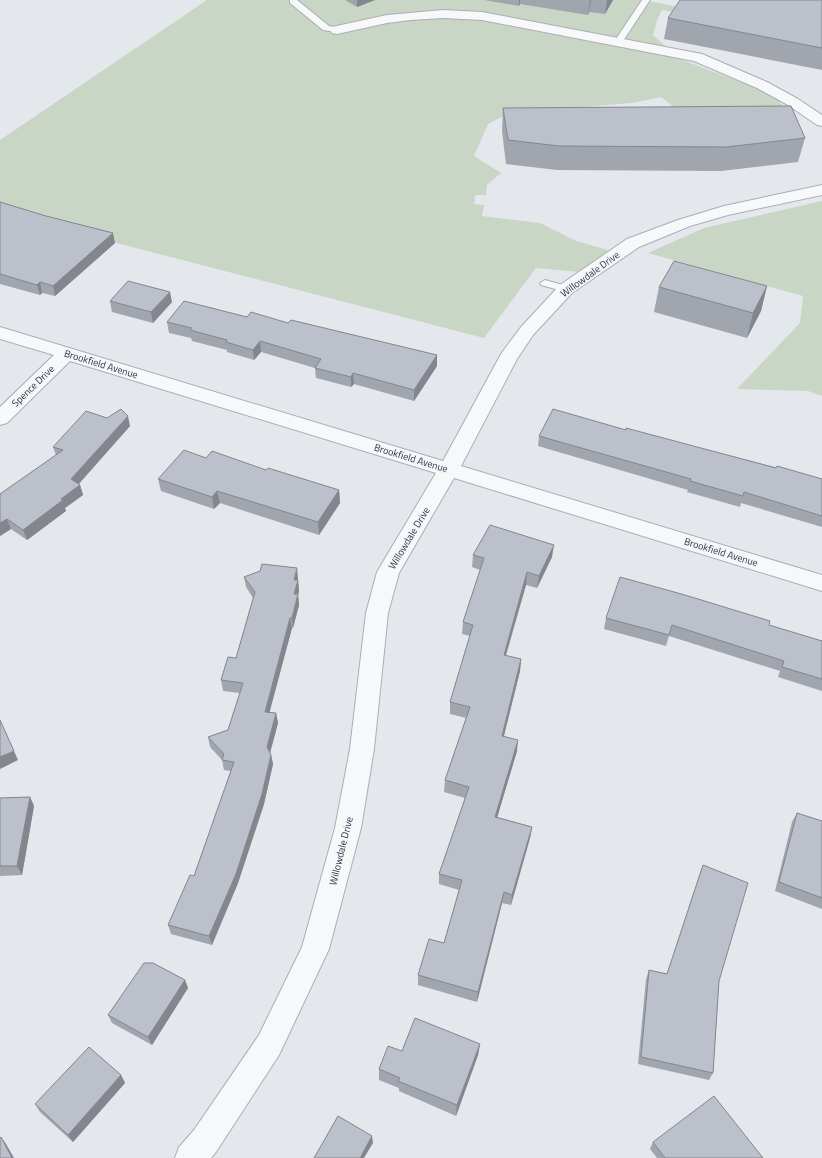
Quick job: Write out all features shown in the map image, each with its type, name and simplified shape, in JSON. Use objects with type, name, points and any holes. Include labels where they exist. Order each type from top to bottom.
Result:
[{"type":"street","points":[[337,30],[387,19],[442,14],[482,16],[697,58],[729,69],[769,87],[817,118]]},
{"type":"street","name":"Willowdale Drive","points":[[190,1158],[205,1141],[269,1045],[314,949],[348,828],[362,749],[377,613],[388,572],[449,470],[508,358],[527,332],[566,289],[633,243],[684,223],[724,211],[822,190]]},
{"type":"street","name":"Brookfield Avenue","points":[[0,333],[822,583]]},
{"type":"street","name":"Spence Drive","points":[[0,418],[66,354]]},
{"type":"lane","points":[[618,42],[646,0]]},
{"type":"lane","points":[[293,1],[326,28],[337,30]]},
{"type":"lane","points":[[545,283],[566,289]]},
{"type":"green space","points":[[207,0],[643,0],[822,35],[822,41],[662,10],[653,35],[680,59],[772,94],[783,106],[767,110],[680,112],[661,97],[632,103],[509,113],[488,124],[474,156],[501,173],[487,185],[486,195],[475,195],[474,204],[484,205],[482,216],[540,223],[576,241],[608,250],[589,273],[536,268],[484,338],[0,213],[0,140]]},
{"type":"green space","points":[[822,201],[822,396],[808,391],[737,389],[800,323],[803,296],[648,253],[704,228]]},
{"type":"building","points":[[680,0],[822,0],[822,48],[668,18]]},
{"type":"building","points":[[791,106],[805,138],[726,147],[559,146],[508,140],[503,108]]},
{"type":"building","points":[[0,202],[46,216],[113,233],[53,286],[40,282],[37,285],[0,274]]},
{"type":"building","points":[[674,261],[767,286],[753,313],[659,287]]},
{"type":"building","points":[[128,281],[170,292],[151,312],[110,301]]},
{"type":"building","points":[[184,301],[247,317],[251,312],[288,323],[291,320],[437,355],[414,390],[353,373],[351,377],[315,368],[321,359],[260,341],[253,350],[226,342],[227,340],[190,330],[192,328],[167,322]]},
{"type":"building","points":[[121,409],[128,416],[71,479],[80,485],[61,499],[63,500],[23,530],[7,519],[0,523],[0,494],[63,450],[53,447],[86,411],[107,418]]},
{"type":"building","points":[[553,409],[626,430],[626,428],[776,468],[777,466],[822,479],[822,516],[744,492],[743,496],[690,481],[691,479],[539,436]]},
{"type":"building","points":[[184,450],[206,458],[212,451],[266,470],[268,468],[339,490],[318,522],[217,491],[212,497],[158,479]]},
{"type":"building","points":[[490,525],[554,545],[539,576],[527,572],[504,655],[521,659],[502,736],[518,740],[495,817],[532,827],[512,895],[504,892],[478,992],[418,975],[429,939],[444,943],[462,880],[439,874],[469,787],[445,780],[470,707],[450,702],[473,625],[463,622],[484,558],[473,555]]},
{"type":"building","points":[[262,564],[297,568],[294,580],[298,580],[294,594],[298,594],[292,618],[290,618],[265,712],[276,713],[267,747],[271,755],[262,794],[236,874],[209,936],[168,925],[190,875],[194,876],[234,762],[222,760],[224,754],[208,737],[228,730],[243,683],[221,680],[228,657],[236,658],[255,592],[244,577],[260,571]]},
{"type":"building","points":[[620,577],[770,621],[769,625],[822,641],[822,679],[782,667],[784,661],[672,625],[669,635],[606,618]]},
{"type":"building","points":[[0,720],[14,751],[0,757]]},
{"type":"building","points":[[30,797],[17,866],[0,866],[0,798]]},
{"type":"building","points":[[797,813],[822,821],[822,898],[779,882]]},
{"type":"building","points":[[703,865],[748,883],[719,981],[713,1073],[641,1057],[649,970],[667,974]]},
{"type":"building","points":[[144,963],[153,963],[185,980],[148,1037],[108,1015]]},
{"type":"building","points":[[415,1018],[480,1044],[457,1105],[398,1081],[400,1078],[379,1069],[388,1046],[402,1051]]},
{"type":"building","points":[[89,1047],[121,1075],[68,1135],[35,1104]]},
{"type":"building","points":[[714,1096],[763,1158],[665,1158],[653,1142]]},
{"type":"building","points":[[338,1116],[372,1136],[360,1158],[314,1158]]},
{"type":"building","points":[[1,1137],[12,1158],[0,1158]]}]
